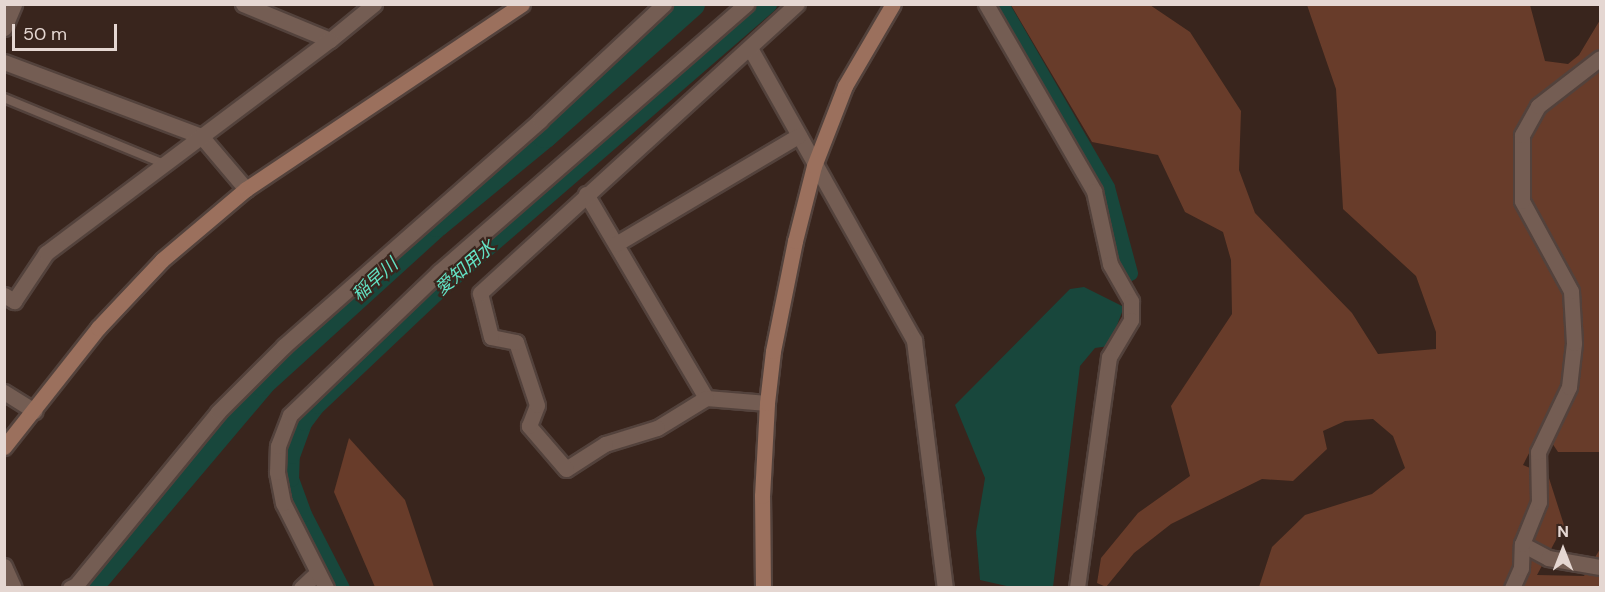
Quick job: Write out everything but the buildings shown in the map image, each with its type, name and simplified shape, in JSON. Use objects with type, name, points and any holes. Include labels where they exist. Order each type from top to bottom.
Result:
[{"type":"street","points":[[4,28],[14,4]]},
{"type":"street","points":[[243,4],[330,40]]},
{"type":"street","points":[[4,295],[14,301],[46,253],[330,40],[374,4]]},
{"type":"street","points":[[4,447],[98,328],[162,260],[246,189],[522,4]]},
{"type":"street","points":[[70,588],[76,585],[218,412],[285,346],[540,120],[664,4]]},
{"type":"street","points":[[326,588],[283,503],[277,472],[278,446],[290,415],[440,272],[746,4]]},
{"type":"street","points":[[767,403],[706,398],[657,428],[605,444],[566,469],[532,433],[529,420],[537,405],[516,342],[491,337],[480,292],[797,4]]},
{"type":"street","points":[[763,588],[762,496],[767,403],[775,340],[814,166],[845,86],[893,4]]},
{"type":"street","points":[[986,4],[1094,192],[1110,264],[1131,301],[1131,320],[1109,357],[1080,584]]},
{"type":"street","points":[[750,48],[814,166],[914,340],[945,588]]},
{"type":"street","points":[[1512,588],[1521,568],[1522,544],[1539,502],[1538,452],[1569,387],[1574,344],[1571,291],[1522,201],[1522,135],[1538,106],[1600,58]]},
{"type":"street","points":[[4,62],[201,136],[246,189]]},
{"type":"street","points":[[616,244],[798,136]]},
{"type":"street","points":[[586,194],[706,398]]},
{"type":"street","points":[[4,392],[34,411]]},
{"type":"street","points":[[1522,544],[1548,558],[1600,567]]},
{"type":"street","points":[[4,566],[14,588]]},
{"type":"street","points":[[301,588],[318,572]]},
{"type":"lane","points":[[4,98],[164,164]]},
{"type":"shaded area","points":[[1011,5],[1150,5],[1190,32],[1241,111],[1239,170],[1255,213],[1352,313],[1378,354],[1436,349],[1436,332],[1416,276],[1343,209],[1336,89],[1307,5],[1530,5],[1545,61],[1568,64],[1579,55],[1600,20],[1600,452],[1558,452],[1542,428],[1523,465],[1548,475],[1564,525],[1537,575],[1584,576],[1600,549],[1600,587],[1259,587],[1272,547],[1305,515],[1372,494],[1405,468],[1393,436],[1373,419],[1345,421],[1323,431],[1327,449],[1293,481],[1262,479],[1171,524],[1134,553],[1106,587],[1097,583],[1101,558],[1138,513],[1190,476],[1171,406],[1232,314],[1231,260],[1223,232],[1185,212],[1158,155],[1092,142]]},
{"type":"shaded area","points":[[349,438],[405,500],[434,587],[375,587],[334,492]]},
{"type":"water","points":[[1084,287],[1124,307],[1109,346],[1095,348],[1080,366],[1053,587],[1011,587],[980,580],[976,532],[985,478],[955,405],[1070,289]]},
{"type":"waterway","name":"稲早川","points":[[89,588],[262,383],[437,224],[545,135],[692,4]]},
{"type":"waterway","name":"愛知用水","points":[[342,588],[304,514],[291,479],[292,456],[304,423],[317,406],[444,286],[769,4]]},
{"type":"waterway","points":[[1001,4],[1107,187],[1130,273]]}]
